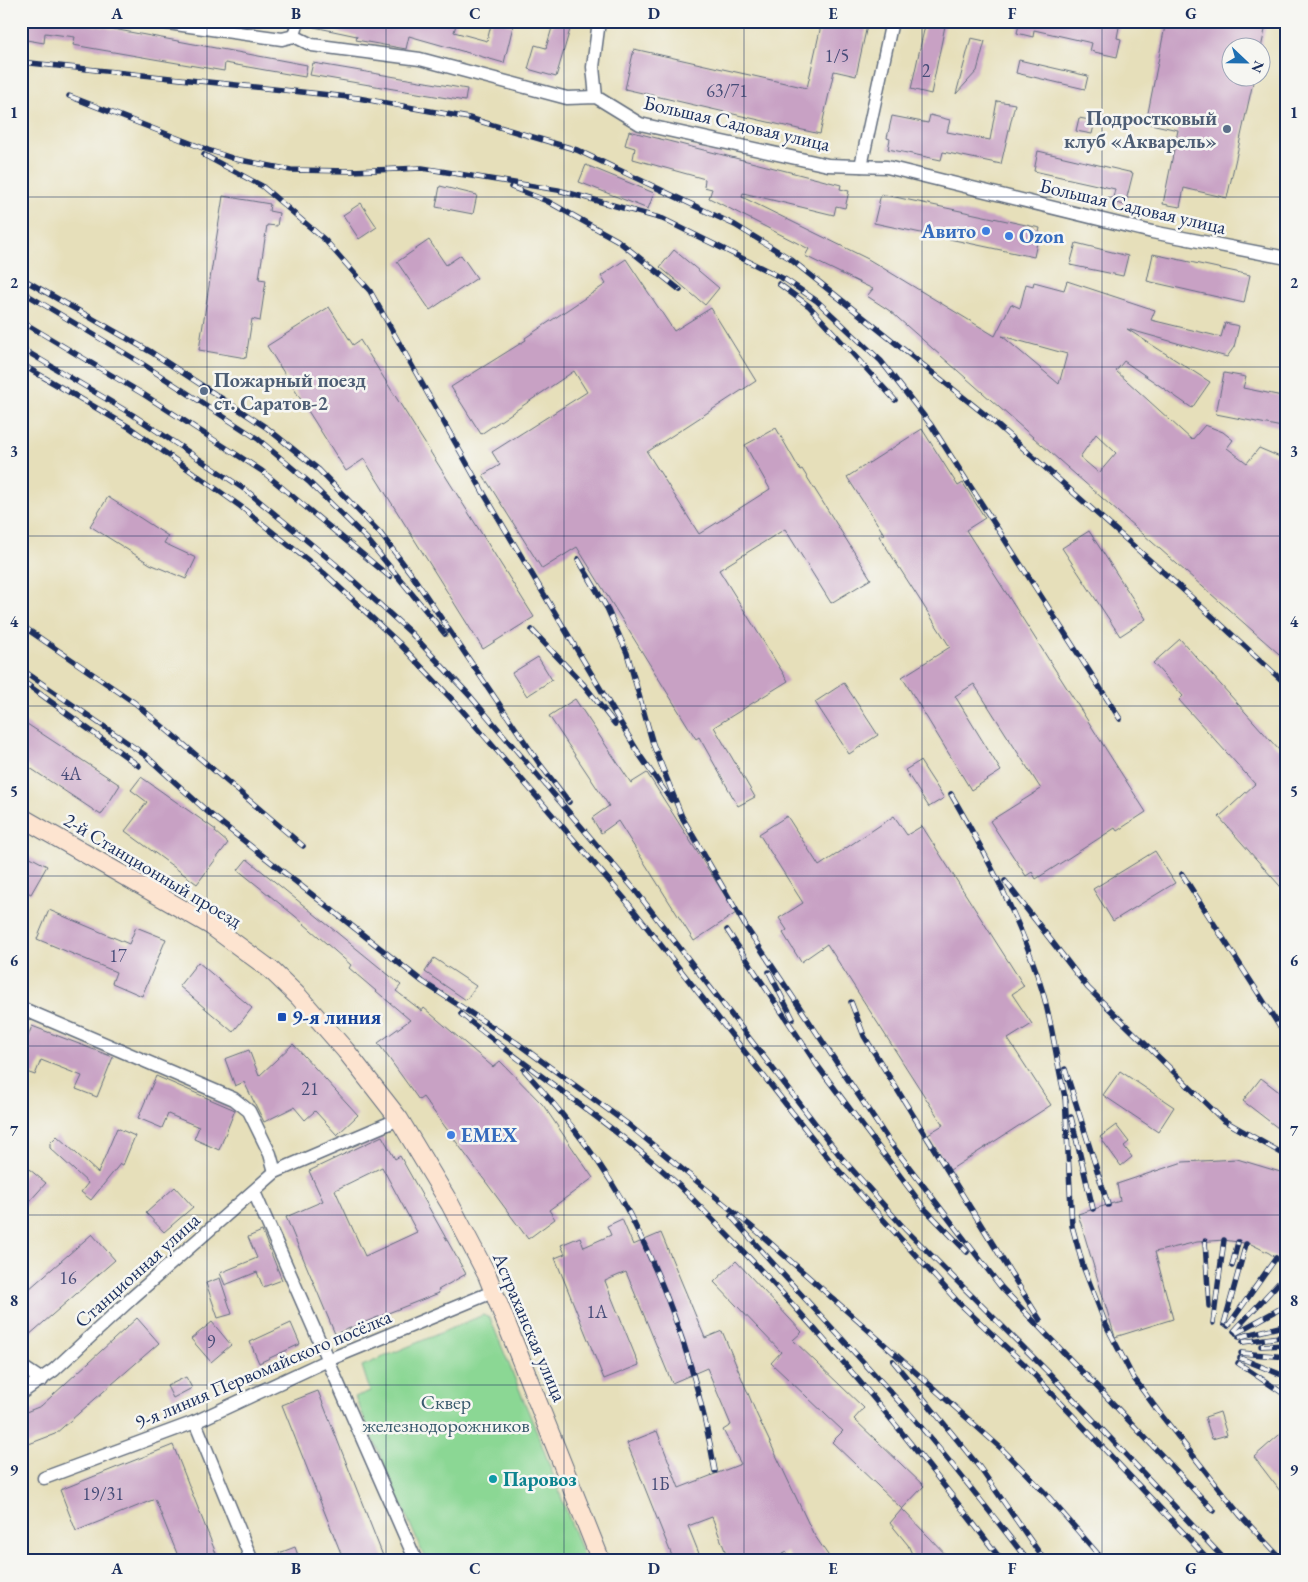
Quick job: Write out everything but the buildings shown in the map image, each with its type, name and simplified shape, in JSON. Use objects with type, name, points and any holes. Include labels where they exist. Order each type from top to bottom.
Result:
[{"type":"main road","name":"2-й Станционный проезд","points":[[21,816],[210,925],[271,970],[300,997],[346,1050],[399,1119]]},
{"type":"main road","name":"Астраханская улица","points":[[399,1119],[450,1204],[495,1292],[601,1561]]},
{"type":"street","points":[[154,21],[282,38],[294,36],[312,45],[420,59],[567,98],[596,98],[593,66],[599,21]]},
{"type":"street","points":[[294,36],[298,21]]},
{"type":"street","points":[[861,166],[892,21]]},
{"type":"street","name":"Большая Садовая улица","points":[[596,98],[640,124],[828,165],[886,167],[1152,232],[1287,258]]},
{"type":"street","points":[[21,1008],[234,1100],[249,1111],[270,1154],[275,1172]]},
{"type":"street","name":"Станционная улица","points":[[21,1393],[42,1380],[275,1172],[399,1119]]},
{"type":"street","points":[[254,1192],[416,1561]]},
{"type":"street","name":"9-я линия Первомайского посёлка","points":[[44,1478],[195,1422],[328,1360],[495,1292]]},
{"type":"street","points":[[21,1366],[42,1380]]},
{"type":"street","points":[[195,1422],[252,1561]]},
{"type":"green space","name":"Сквер железнодорожников","points":[[483,1315],[490,1318],[540,1440],[585,1561],[426,1561],[355,1397],[370,1391],[362,1366]]},
{"type":"railway","points":[[21,62],[358,98],[469,118],[577,150],[735,225],[789,258],[988,417],[1190,596],[1287,685]]},
{"type":"railway","points":[[69,96],[208,150],[235,159],[291,170],[352,171],[422,168],[558,190],[663,219],[786,280],[817,301],[881,361],[931,425],[1120,719]]},
{"type":"railway","points":[[204,155],[262,186],[325,240],[370,291],[483,492],[638,752]]},
{"type":"railway","points":[[511,187],[547,201],[617,240],[680,290]]},
{"type":"railway","points":[[21,278],[151,352],[267,428],[319,470],[380,533],[412,575],[539,763],[569,802]]},
{"type":"railway","points":[[779,284],[809,306],[895,400]]},
{"type":"railway","points":[[21,291],[141,363],[258,439],[310,483],[367,539],[445,634]]},
{"type":"railway","points":[[21,321],[143,394],[262,471],[390,577]]},
{"type":"railway","points":[[21,348],[133,415],[247,491],[334,563],[411,633],[471,697],[635,890],[841,1157],[905,1229],[1048,1372],[1226,1561]]},
{"type":"railway","points":[[21,364],[129,427],[240,506],[325,574],[399,643],[461,709],[624,898],[832,1163],[958,1302],[1023,1363],[1210,1561]]},
{"type":"railway","points":[[578,559],[607,608],[627,653],[653,744],[682,817],[746,927],[889,1141],[1001,1287],[1090,1380]]},
{"type":"railway","points":[[21,625],[135,703],[303,846]]},
{"type":"railway","points":[[532,630],[584,685],[615,724]]},
{"type":"railway","points":[[21,669],[145,755],[210,814],[423,982],[517,1043],[629,1125],[758,1232],[1003,1450],[1046,1494],[1104,1561]]},
{"type":"railway","points":[[21,680],[139,766]]},
{"type":"railway","points":[[634,747],[671,800]]},
{"type":"railway","points":[[951,794],[991,866],[1035,967],[1043,993],[1066,1101]]},
{"type":"railway","points":[[1182,874],[1287,1038]]},
{"type":"railway","points":[[1005,881],[1088,988],[1223,1120],[1287,1156]]},
{"type":"railway","points":[[727,930],[817,1065],[924,1208],[967,1252]]},
{"type":"railway","points":[[769,972],[793,1019]]},
{"type":"railway","points":[[851,1002],[864,1036],[1040,1320]]},
{"type":"railway","points":[[461,1014],[621,1136],[687,1194],[768,1278],[838,1356],[938,1478],[1002,1561]]},
{"type":"railway","points":[[1065,1069],[1108,1205]]},
{"type":"railway","points":[[524,1070],[567,1120],[594,1156],[629,1213],[644,1243],[670,1306],[692,1371],[709,1438],[715,1471]]},
{"type":"railway","points":[[1065,1096],[1072,1226],[1083,1266],[1106,1325],[1133,1377],[1158,1411],[1240,1515],[1283,1561]]},
{"type":"railway","points":[[1071,1117],[1093,1209]]},
{"type":"railway","points":[[731,1216],[904,1407],[1028,1561]]},
{"type":"railway","points":[[1213,1323],[1224,1240]]},
{"type":"railway","points":[[1205,1241],[1209,1306]]},
{"type":"railway","points":[[1232,1266],[1238,1242]]},
{"type":"railway","points":[[1224,1324],[1246,1244]]},
{"type":"railway","points":[[1228,1326],[1276,1258]]},
{"type":"railway","points":[[1234,1331],[1287,1274]]},
{"type":"railway","points":[[1236,1333],[1287,1305]]},
{"type":"railway","points":[[1239,1337],[1287,1325]]},
{"type":"railway","points":[[1243,1342],[1287,1336]]},
{"type":"railway","points":[[1261,1346],[1287,1345]]},
{"type":"railway","points":[[1241,1353],[1287,1357]]},
{"type":"railway","points":[[1240,1358],[1287,1377]]},
{"type":"railway","points":[[893,1361],[980,1468],[1045,1561]]},
{"type":"railway","points":[[1238,1363],[1287,1396]]},
{"type":"railway","points":[[1087,1376],[1214,1511]]},
{"type":"place","name":"Подростковый клуб «Акварель»","points":[[1227,129]]},
{"type":"place","name":"Авито","points":[[986,231]]},
{"type":"place","name":"Ozon","points":[[1009,236]]},
{"type":"place","name":"Пожарный поезд ст. Саратов-2","points":[[204,391]]},
{"type":"place","name":"9-я линия","points":[[282,1017]]},
{"type":"place","name":"EMEX","points":[[451,1135]]},
{"type":"place","name":"Паровоз","points":[[493,1479]]}]
